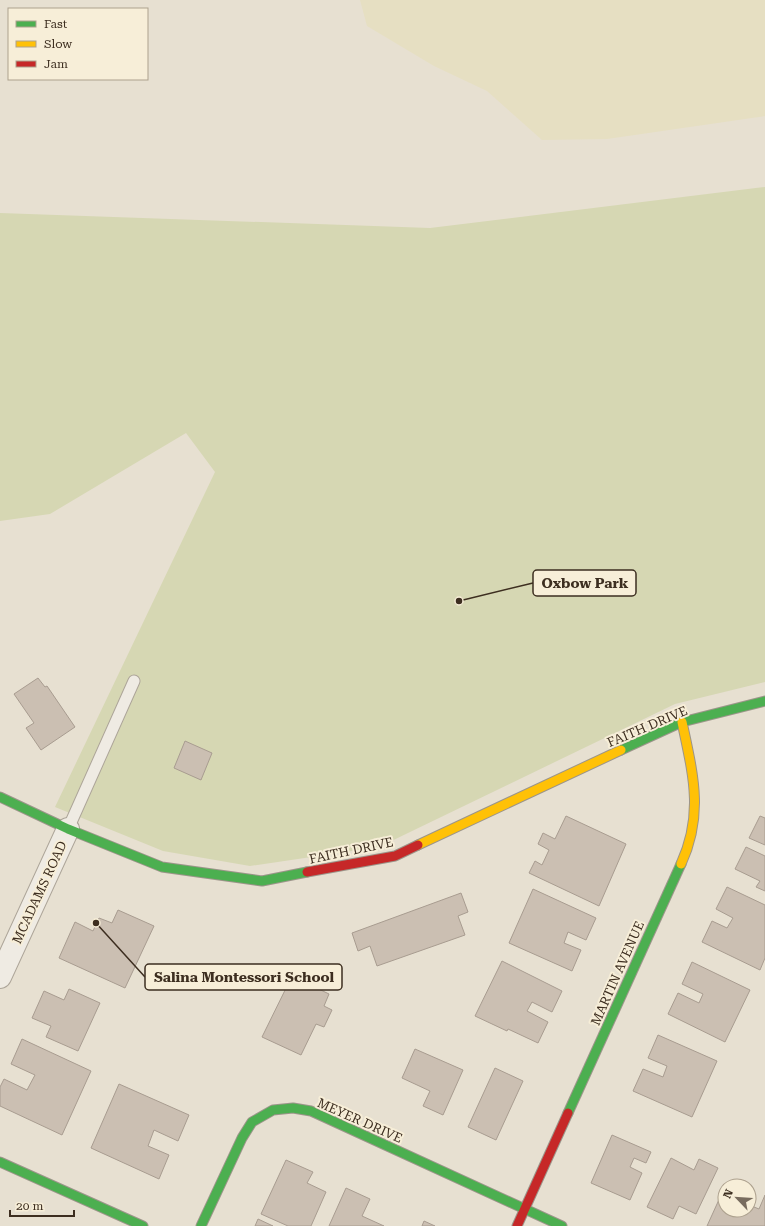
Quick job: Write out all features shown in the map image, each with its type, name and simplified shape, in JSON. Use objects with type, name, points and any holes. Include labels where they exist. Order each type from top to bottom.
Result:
[{"type":"street","name":"FAITH DRIVE","points":[[0,797],[68,829],[162,866],[262,881],[395,856],[682,722],[765,701]]},
{"type":"street","name":"MARTIN AVENUE","points":[[518,1226],[688,848],[694,822],[695,790],[682,722]]},
{"type":"street","name":"MCADAMS ROAD","points":[[0,977],[68,829]]},
{"type":"street","name":"MEYER DRIVE","points":[[201,1226],[242,1138],[252,1122],[273,1110],[293,1108],[312,1111],[562,1226]]},
{"type":"street","points":[[0,1162],[143,1226]]},
{"type":"lane","points":[[68,829],[134,681]]},
{"type":"shaded area","points":[[360,0],[765,0],[765,116],[607,139],[542,140],[487,91],[434,66],[367,26]]},
{"type":"green space","points":[[765,187],[765,682],[675,704],[379,847],[250,866],[163,851],[55,807],[215,472],[186,433],[50,514],[0,521],[0,213],[430,228]]},
{"type":"building","points":[[38,678],[45,687],[47,686],[75,727],[41,750],[26,728],[34,723],[14,694]]},
{"type":"building","points":[[185,741],[212,753],[201,780],[174,768]]},
{"type":"building","points":[[566,816],[626,844],[599,906],[529,873],[535,861],[542,865],[549,850],[538,844],[543,833],[555,839]]},
{"type":"building","points":[[760,816],[765,818],[765,845],[749,838]]},
{"type":"building","points":[[746,847],[765,856],[765,891],[756,887],[760,881],[735,869]]},
{"type":"building","points":[[727,887],[765,905],[765,958],[760,970],[702,942],[712,921],[727,928],[733,918],[716,909]]},
{"type":"building","points":[[533,889],[596,918],[586,940],[568,932],[564,943],[581,950],[572,971],[509,943]]},
{"type":"building","points":[[461,893],[468,912],[458,916],[465,935],[377,966],[370,946],[358,951],[352,933]]},
{"type":"building","points":[[118,910],[154,926],[125,988],[59,958],[75,922],[93,931],[99,918],[112,923]]},
{"type":"building","points":[[502,961],[562,991],[552,1012],[532,1002],[527,1011],[548,1022],[538,1043],[475,1016]]},
{"type":"building","points":[[692,962],[750,990],[725,1042],[668,1014],[678,993],[699,1003],[703,994],[682,984]]},
{"type":"building","points":[[292,976],[329,994],[324,1006],[332,1010],[324,1027],[316,1024],[301,1055],[262,1037]]},
{"type":"building","points":[[69,989],[100,1003],[78,1051],[46,1037],[51,1026],[32,1018],[44,991],[64,1000]]},
{"type":"building","points":[[658,1035],[717,1061],[692,1117],[633,1091],[643,1069],[663,1077],[667,1066],[648,1058]]},
{"type":"building","points":[[22,1039],[91,1071],[62,1135],[0,1106],[0,1087],[4,1079],[27,1090],[35,1075],[11,1064]]},
{"type":"building","points":[[415,1049],[463,1070],[443,1115],[423,1106],[430,1091],[402,1078]]},
{"type":"building","points":[[495,1068],[523,1081],[496,1140],[468,1127]]},
{"type":"building","points":[[119,1084],[189,1115],[178,1141],[154,1130],[148,1146],[169,1155],[159,1179],[91,1148]]},
{"type":"building","points":[[612,1135],[651,1152],[646,1163],[634,1158],[630,1167],[642,1173],[630,1200],[591,1183]]},
{"type":"building","points":[[671,1158],[694,1170],[699,1159],[718,1168],[696,1214],[679,1206],[673,1219],[647,1207]]},
{"type":"building","points":[[286,1160],[313,1172],[307,1183],[326,1192],[311,1226],[288,1226],[261,1214]]},
{"type":"building","points":[[346,1188],[370,1199],[362,1216],[384,1226],[329,1226]]},
{"type":"building","points":[[765,1195],[765,1226],[707,1226],[717,1204],[717,1218],[757,1218],[757,1208],[759,1209]]},
{"type":"building","points":[[258,1219],[273,1226],[255,1226]]},
{"type":"building","points":[[424,1221],[435,1226],[422,1226]]},
{"type":"traffic: fast","points":[[621,750],[682,722],[765,701]]},
{"type":"traffic: fast","points":[[0,797],[68,829],[162,867],[262,881],[307,872]]},
{"type":"traffic: fast","points":[[568,1113],[681,864]]},
{"type":"traffic: fast","points":[[201,1226],[242,1138],[252,1122],[273,1110],[293,1108],[311,1111],[562,1226]]},
{"type":"traffic: fast","points":[[0,1162],[143,1226]]},
{"type":"traffic: slow","points":[[681,864],[688,846],[694,811],[693,777],[682,722]]},
{"type":"traffic: slow","points":[[418,845],[621,750]]},
{"type":"traffic: jam","points":[[307,872],[395,856],[418,845]]},
{"type":"traffic: jam","points":[[517,1226],[568,1113]]},
{"type":"place","name":"Oxbow Park","points":[[459,601]]},
{"type":"place","name":"Salina Montessori School","points":[[96,923]]}]
